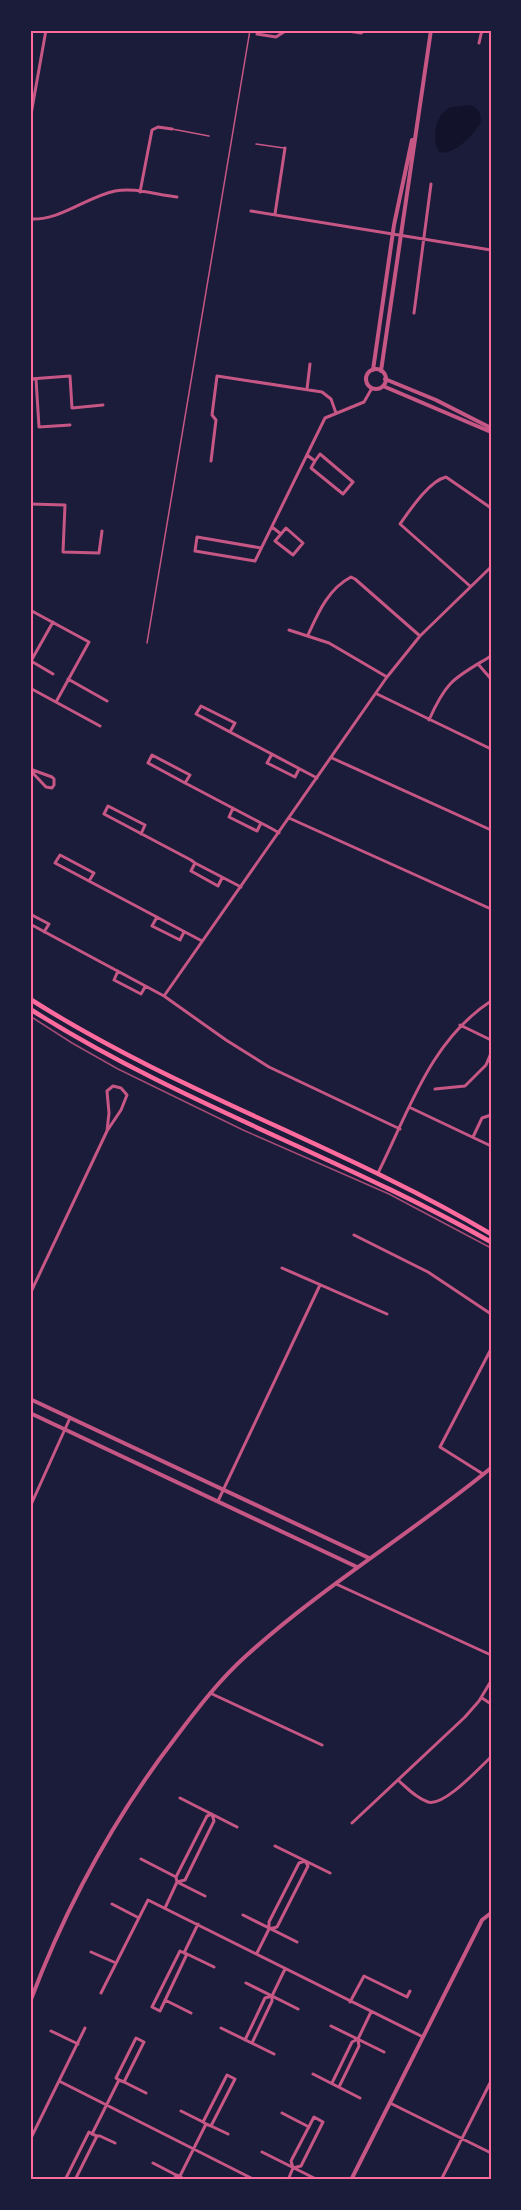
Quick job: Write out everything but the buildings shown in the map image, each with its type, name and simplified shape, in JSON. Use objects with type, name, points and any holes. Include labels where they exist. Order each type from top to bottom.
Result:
[{"type":"main road","points":[[30,999],[144,1064],[378,1173],[491,1234]]},
{"type":"main road","points":[[30,1009],[62,1030],[135,1069],[384,1185],[491,1242]]},
{"type":"street","points":[[30,120],[46,30]]},
{"type":"street","points":[[257,34],[276,37],[287,30]]},
{"type":"street","points":[[342,30],[361,33],[366,30]]},
{"type":"street","points":[[431,30],[381,371],[385,379],[436,400],[491,430]]},
{"type":"street","points":[[479,43],[482,30]]},
{"type":"street","points":[[140,192],[152,130],[158,127],[172,129]]},
{"type":"street","points":[[385,379],[383,386],[378,389],[367,384],[366,377],[373,370],[393,234],[407,158],[416,127]]},
{"type":"street","points":[[275,214],[285,148]]},
{"type":"street","points":[[414,313],[431,184]]},
{"type":"street","points":[[30,219],[48,217],[115,191],[177,197]]},
{"type":"street","points":[[251,211],[491,250]]},
{"type":"street","points":[[307,389],[310,364]]},
{"type":"street","points":[[373,370],[381,371]]},
{"type":"street","points":[[30,379],[70,376],[72,408],[103,405]]},
{"type":"street","points":[[211,461],[216,420],[212,415],[218,376],[307,389],[327,395],[336,413]]},
{"type":"street","points":[[36,379],[39,427],[70,425]]},
{"type":"street","points":[[383,386],[491,430]]},
{"type":"street","points":[[261,548],[198,537],[195,551],[255,561],[325,418],[364,402],[372,388]]},
{"type":"street","points":[[320,454],[353,482],[343,494],[311,468],[315,460],[320,454]]},
{"type":"street","points":[[307,455],[315,460]]},
{"type":"street","points":[[470,586],[400,524],[418,499],[440,478],[446,477],[491,508]]},
{"type":"street","points":[[30,504],[65,505],[63,552],[99,553],[102,531]]},
{"type":"street","points":[[272,527],[281,534]]},
{"type":"street","points":[[286,528],[303,543],[293,555],[275,541],[281,534],[286,528]]},
{"type":"street","points":[[164,996],[387,677],[420,636],[490,569]]},
{"type":"street","points":[[308,635],[328,596],[351,577],[420,636]]},
{"type":"street","points":[[30,609],[89,642],[56,702]]},
{"type":"street","points":[[53,622],[31,662],[53,674]]},
{"type":"street","points":[[289,630],[308,635],[343,650],[387,677]]},
{"type":"street","points":[[429,720],[444,689],[456,677],[491,656]]},
{"type":"street","points":[[478,664],[491,679]]},
{"type":"street","points":[[68,680],[106,701]]},
{"type":"street","points":[[30,688],[100,726]]},
{"type":"street","points":[[377,694],[491,749]]},
{"type":"street","points":[[230,732],[235,723],[201,706],[196,714],[299,769],[318,778]]},
{"type":"street","points":[[272,754],[267,763],[295,777],[299,769]]},
{"type":"street","points":[[185,783],[190,775],[152,755],[148,763],[185,783],[233,808],[279,833]]},
{"type":"street","points":[[332,758],[491,830]]},
{"type":"street","points":[[30,769],[52,777],[54,786],[46,787],[30,769]]},
{"type":"street","points":[[141,834],[145,825],[108,806],[104,814],[141,834],[195,863],[241,887]]},
{"type":"street","points":[[233,808],[229,817],[257,831],[261,823]]},
{"type":"street","points":[[289,818],[491,909]]},
{"type":"street","points":[[89,881],[94,873],[60,855],[55,863],[202,941]]},
{"type":"street","points":[[195,863],[190,871],[218,886],[223,877]]},
{"type":"street","points":[[30,914],[49,924],[44,932]]},
{"type":"street","points":[[157,917],[152,926],[180,940],[184,932]]},
{"type":"street","points":[[30,924],[164,996],[269,1067],[400,1129]]},
{"type":"street","points":[[118,971],[114,980],[141,994],[146,986]]},
{"type":"street","points":[[378,1173],[439,1051],[460,1025],[491,1000]]},
{"type":"street","points":[[460,1025],[491,1040]]},
{"type":"street","points":[[435,1089],[465,1086],[486,1065],[491,1053]]},
{"type":"street","points":[[30,1294],[107,1131],[121,1110],[127,1095],[121,1088],[114,1086],[106,1091],[109,1113],[107,1131]]},
{"type":"street","points":[[410,1108],[491,1146]]},
{"type":"street","points":[[473,1137],[482,1118],[491,1115]]},
{"type":"street","points":[[354,1235],[428,1272],[491,1314]]},
{"type":"street","points":[[282,1268],[387,1314]]},
{"type":"street","points":[[218,1501],[320,1285]]},
{"type":"street","points":[[483,1474],[440,1447],[491,1349]]},
{"type":"street","points":[[30,1399],[369,1558]]},
{"type":"street","points":[[30,1413],[357,1567]]},
{"type":"street","points":[[30,1508],[70,1418]]},
{"type":"street","points":[[30,2002],[65,1916],[110,1831],[135,1791],[210,1693],[245,1657],[357,1567],[491,1468]]},
{"type":"street","points":[[336,1584],[491,1655]]},
{"type":"street","points":[[352,1823],[465,1717],[482,1698],[491,1681]]},
{"type":"street","points":[[210,1693],[321,1745]]},
{"type":"street","points":[[482,1698],[491,1704]]},
{"type":"street","points":[[398,1780],[419,1798],[430,1803],[438,1802],[447,1797],[491,1757]]},
{"type":"street","points":[[180,1798],[237,1827]]},
{"type":"street","points":[[165,1908],[177,1882],[176,1876],[207,1816],[212,1814]]},
{"type":"street","points":[[177,1882],[185,1880],[214,1821],[212,1814]]},
{"type":"street","points":[[275,1846],[330,1873]]},
{"type":"street","points":[[141,1859],[176,1876]]},
{"type":"street","points":[[270,1929],[277,1927],[308,1866],[304,1861]]},
{"type":"street","points":[[257,1953],[270,1929],[269,1922],[299,1863],[304,1861]]},
{"type":"street","points":[[177,1882],[205,1896]]},
{"type":"street","points":[[101,1994],[148,1900],[423,2038]]},
{"type":"street","points":[[112,1904],[139,1918]]},
{"type":"street","points":[[351,2180],[482,1920],[491,1913]]},
{"type":"street","points":[[243,1915],[297,1942]]},
{"type":"street","points":[[198,1924],[186,1953],[160,2011],[152,2007],[180,1951],[186,1953],[214,1967]]},
{"type":"street","points":[[91,1952],[116,1964]]},
{"type":"street","points":[[252,2043],[285,1968]]},
{"type":"street","points":[[351,2002],[364,1976],[407,1997],[410,1991]]},
{"type":"street","points":[[246,1983],[298,2009]]},
{"type":"street","points":[[245,2040],[265,1998],[272,1996]]},
{"type":"street","points":[[165,2000],[191,2013]]},
{"type":"street","points":[[339,2087],[359,2046],[358,2039],[371,2012]]},
{"type":"street","points":[[331,2026],[384,2052]]},
{"type":"street","points":[[30,2140],[86,2028]]},
{"type":"street","points":[[221,2028],[274,2054]]},
{"type":"street","points":[[51,2031],[78,2044]]},
{"type":"street","points":[[124,2082],[144,2042],[136,2038],[116,2078],[119,2080],[146,2093]]},
{"type":"street","points":[[332,2083],[352,2042],[358,2039]]},
{"type":"street","points":[[174,2180],[194,2150],[226,2074],[235,2079],[211,2126]]},
{"type":"street","points":[[313,2074],[360,2098]]},
{"type":"street","points":[[92,2134],[119,2080]]},
{"type":"street","points":[[441,2180],[491,2081]]},
{"type":"street","points":[[59,2082],[255,2180]]},
{"type":"street","points":[[390,2103],[491,2153]]},
{"type":"street","points":[[181,2111],[228,2134]]},
{"type":"street","points":[[282,2113],[309,2127]]},
{"type":"street","points":[[288,2180],[293,2168],[291,2161],[314,2118],[323,2122],[301,2166],[293,2168]]},
{"type":"street","points":[[65,2180],[89,2132],[116,2143]]},
{"type":"street","points":[[75,2180],[97,2136]]},
{"type":"street","points":[[262,2152],[318,2180]]},
{"type":"street","points":[[153,2163],[185,2180]]},
{"type":"lane","points":[[147,643],[250,30]]},
{"type":"lane","points":[[172,129],[209,136]]},
{"type":"lane","points":[[256,144],[285,148]]},
{"type":"shaded area","points":[[469,105],[479,112],[480,124],[456,148],[439,152],[435,135],[440,116],[449,108]]},
{"type":"tram line","points":[[30,1016],[118,1069],[243,1130],[389,1194],[491,1248]]}]
